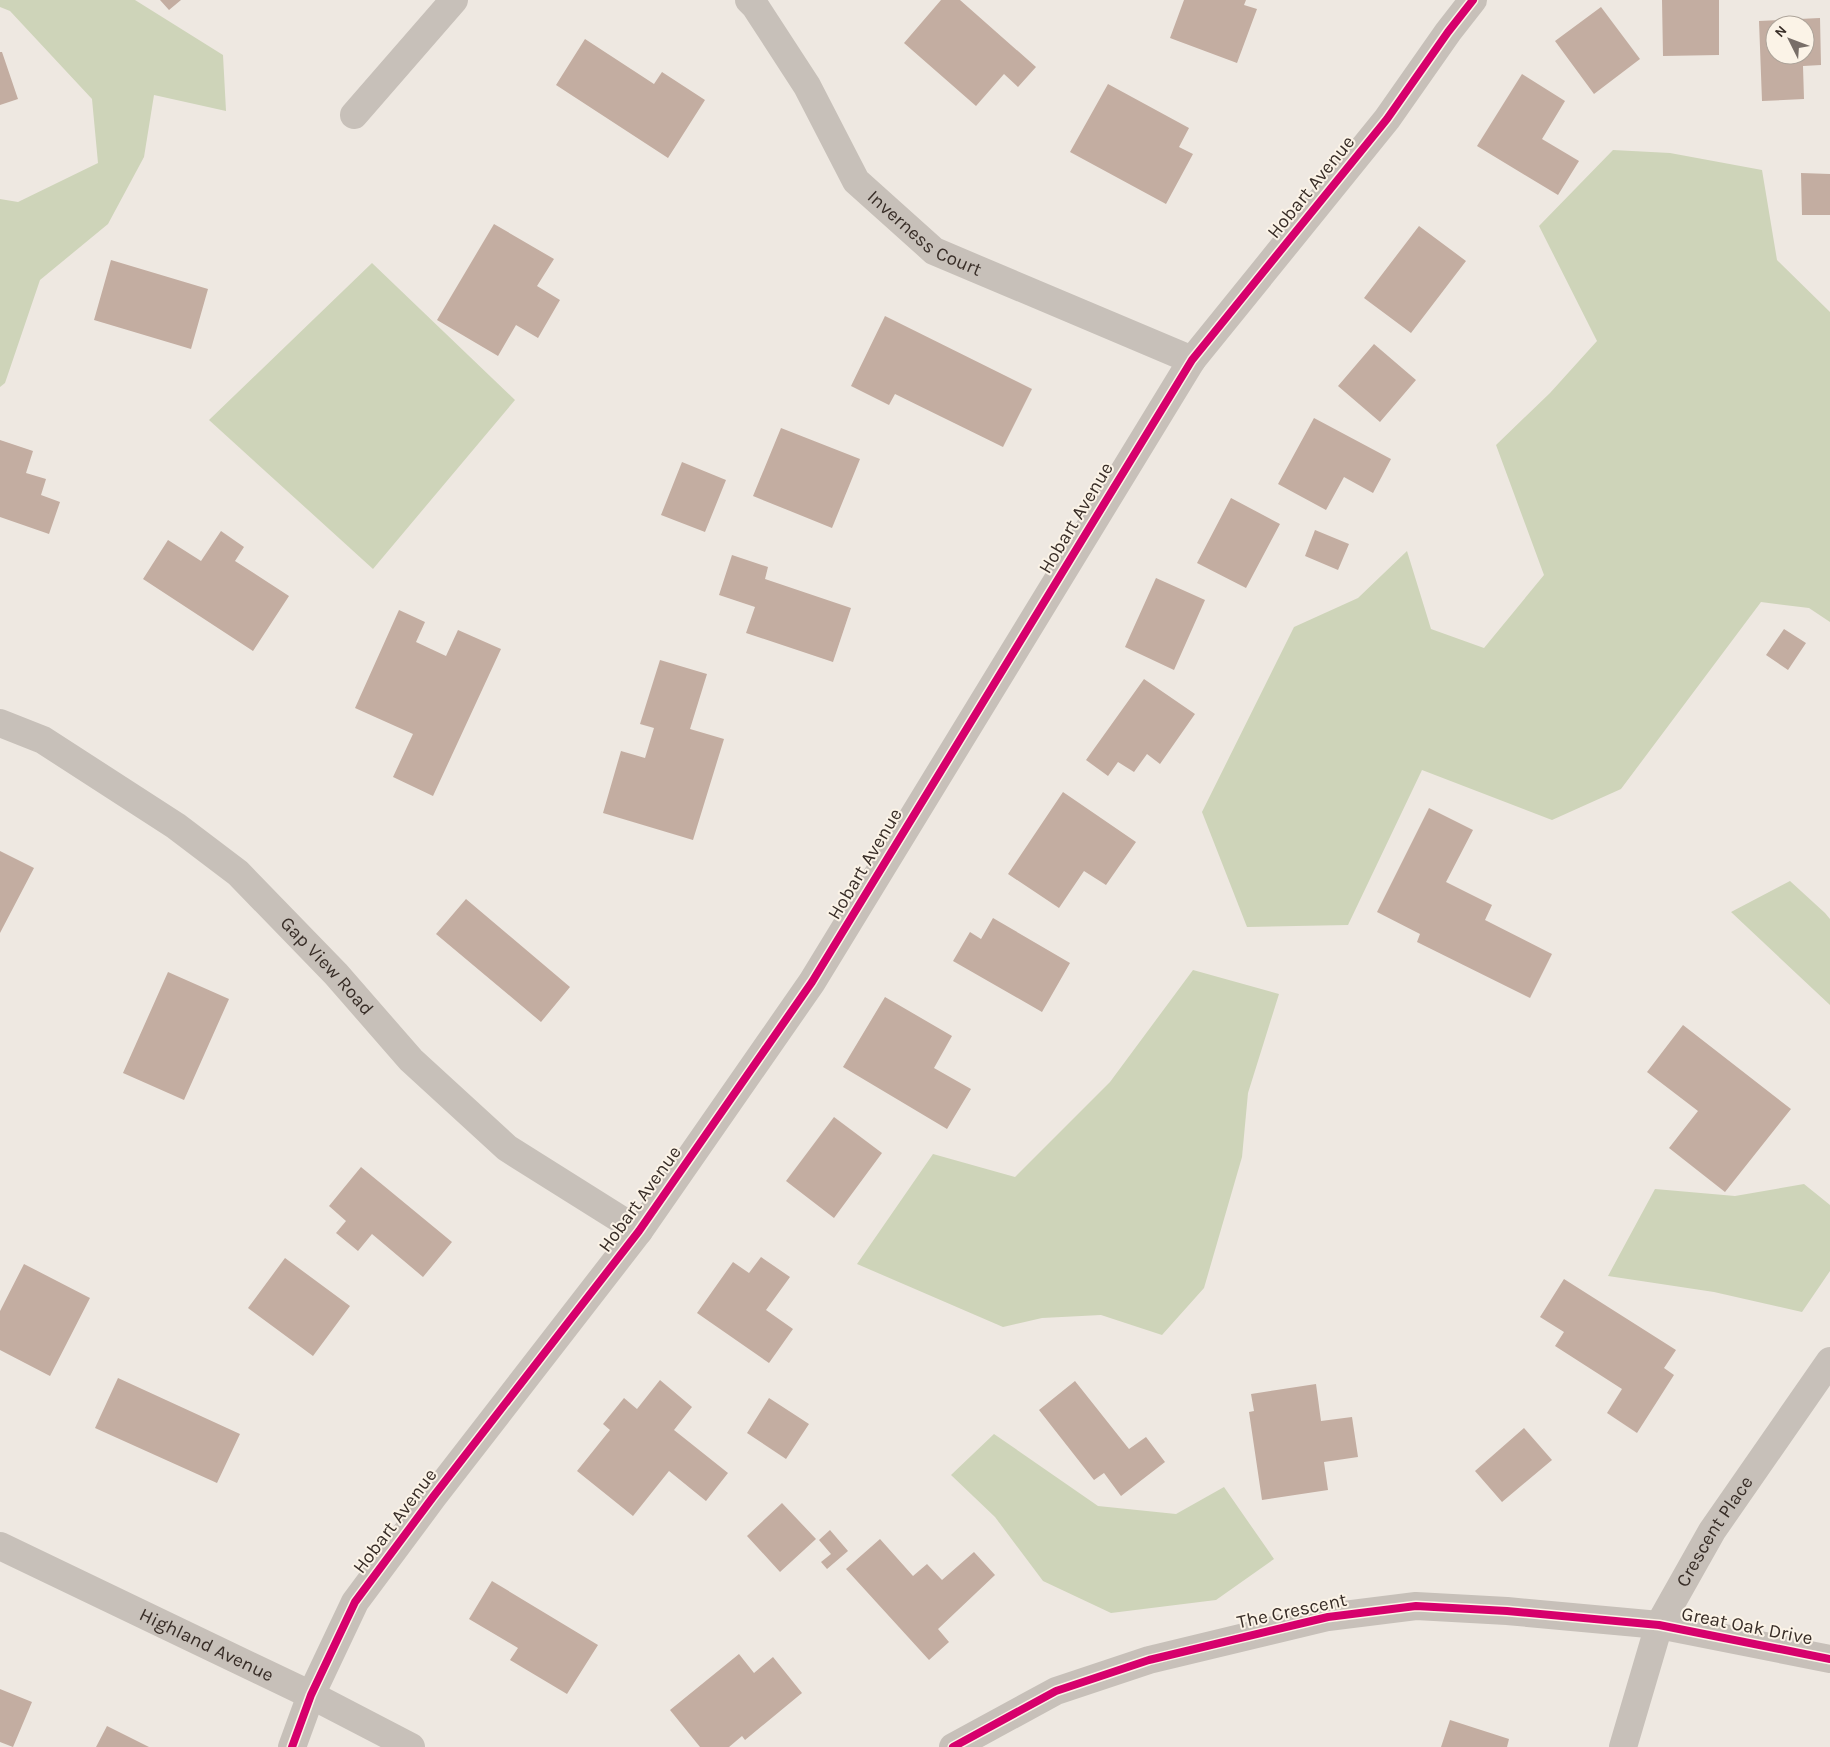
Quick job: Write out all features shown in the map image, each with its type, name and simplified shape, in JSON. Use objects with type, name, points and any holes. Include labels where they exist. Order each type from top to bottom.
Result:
[{"type":"street","points":[[354,115],[454,0]]},
{"type":"street","name":"Inverness Court","points":[[750,0],[807,86],[856,181],[934,251],[1192,360]]},
{"type":"street","name":"Hobart Avenue","points":[[292,1747],[311,1696],[355,1602],[432,1497],[639,1231],[812,982],[1192,360],[1387,119],[1448,32],[1473,0]]},
{"type":"street","name":"Gap View Road","points":[[0,723],[43,740],[176,826],[238,872],[336,974],[411,1060],[507,1148],[639,1231]]},
{"type":"street","name":"Crescent Place","points":[[1623,1747],[1658,1625],[1712,1531],[1830,1361]]},
{"type":"street","name":"Highland Avenue","points":[[0,1546],[311,1696],[411,1747]]},
{"type":"street","name":"The Crescent","points":[[953,1747],[1056,1691],[1149,1660],[1328,1617],[1416,1606],[1507,1611],[1658,1625]]},
{"type":"street","name":"Great Oak Drive","points":[[1658,1625],[1830,1659]]},
{"type":"green space","points":[[0,0],[135,0],[223,55],[226,111],[154,95],[144,157],[108,224],[40,280],[5,383],[0,387],[0,199],[18,202],[98,163],[92,99],[10,11],[0,7]]},
{"type":"green space","points":[[1613,150],[1670,153],[1762,170],[1777,260],[1830,312],[1830,622],[1809,608],[1761,602],[1621,789],[1552,820],[1422,770],[1348,925],[1247,927],[1202,812],[1294,627],[1358,598],[1407,551],[1431,629],[1484,648],[1544,575],[1496,445],[1550,393],[1597,341],[1539,226]]},
{"type":"green space","points":[[372,263],[515,400],[373,569],[209,420]]},
{"type":"green space","points":[[1790,881],[1830,919],[1830,1005],[1731,912]]},
{"type":"green space","points":[[1193,970],[1279,994],[1248,1093],[1242,1157],[1204,1288],[1162,1335],[1101,1315],[1042,1318],[1003,1327],[857,1264],[933,1154],[1015,1177],[1110,1082]]},
{"type":"green space","points":[[1804,1184],[1830,1205],[1830,1271],[1802,1312],[1714,1292],[1608,1276],[1655,1189],[1735,1196]]},
{"type":"green space","points":[[994,1434],[1098,1506],[1176,1514],[1224,1487],[1274,1559],[1216,1600],[1111,1613],[1043,1581],[995,1517],[951,1475]]},
{"type":"building","points":[[160,0],[181,0],[169,10]]},
{"type":"building","points":[[941,0],[960,0],[1036,67],[1018,87],[1004,74],[976,106],[904,43]]},
{"type":"building","points":[[1184,0],[1246,0],[1244,5],[1257,9],[1237,63],[1170,38]]},
{"type":"building","points":[[1662,0],[1719,0],[1719,55],[1663,56]]},
{"type":"building","points":[[1601,7],[1640,59],[1594,94],[1555,41]]},
{"type":"building","points":[[1815,18],[1820,18],[1821,65],[1803,66],[1804,99],[1762,101],[1759,21],[1765,21],[1765,65],[1815,65]]},
{"type":"building","points":[[585,39],[654,84],[662,72],[705,100],[668,158],[556,85]]},
{"type":"building","points":[[0,52],[2,52],[18,99],[0,105]]},
{"type":"building","points":[[1522,74],[1565,101],[1542,139],[1579,161],[1558,195],[1477,146]]},
{"type":"building","points":[[1108,84],[1189,128],[1179,147],[1193,154],[1166,204],[1070,152]]},
{"type":"building","points":[[1801,173],[1830,174],[1830,215],[1802,215]]},
{"type":"building","points":[[494,224],[554,259],[537,286],[560,300],[538,338],[516,325],[498,356],[437,320]]},
{"type":"building","points":[[1419,226],[1466,261],[1411,333],[1364,298]]},
{"type":"building","points":[[111,260],[208,289],[191,349],[94,320]]},
{"type":"building","points":[[885,316],[1032,389],[1003,447],[895,394],[889,405],[851,386]]},
{"type":"building","points":[[1374,344],[1416,380],[1380,422],[1338,386]]},
{"type":"building","points":[[1314,418],[1391,459],[1373,493],[1344,477],[1326,510],[1278,484]]},
{"type":"building","points":[[781,428],[860,459],[832,528],[753,496]]},
{"type":"building","points":[[0,440],[33,451],[26,473],[46,479],[41,495],[60,502],[49,534],[0,517]]},
{"type":"building","points":[[682,462],[726,480],[705,532],[661,515]]},
{"type":"building","points":[[1231,498],[1280,524],[1246,588],[1197,563]]},
{"type":"building","points":[[1315,530],[1349,544],[1338,570],[1305,556]]},
{"type":"building","points":[[221,531],[244,547],[235,561],[289,596],[253,651],[143,579],[168,540],[201,561]]},
{"type":"building","points":[[732,555],[768,567],[765,579],[851,608],[833,662],[746,633],[755,607],[719,595]]},
{"type":"building","points":[[1156,578],[1205,600],[1174,670],[1125,647]]},
{"type":"building","points":[[399,610],[425,622],[416,642],[446,656],[458,630],[501,649],[433,796],[393,777],[413,734],[355,708]]},
{"type":"building","points":[[1784,629],[1806,643],[1788,670],[1766,655]]},
{"type":"building","points":[[660,660],[707,674],[690,729],[724,739],[693,840],[603,813],[621,751],[645,758],[654,728],[640,724]]},
{"type":"building","points":[[1144,679],[1195,714],[1160,764],[1147,754],[1134,772],[1118,762],[1108,776],[1086,760]]},
{"type":"building","points":[[1063,792],[1136,842],[1106,885],[1084,871],[1059,908],[1008,874]]},
{"type":"building","points":[[1429,808],[1473,830],[1446,882],[1492,905],[1485,920],[1552,954],[1530,998],[1417,942],[1420,934],[1377,912]]},
{"type":"building","points":[[0,851],[34,868],[0,933]]},
{"type":"building","points":[[466,899],[570,987],[541,1022],[436,934]]},
{"type":"building","points":[[993,918],[1070,963],[1042,1012],[953,961],[970,932],[981,939]]},
{"type":"building","points":[[168,972],[229,999],[184,1100],[123,1073]]},
{"type":"building","points":[[885,997],[952,1036],[934,1068],[971,1089],[947,1129],[843,1067]]},
{"type":"building","points":[[1683,1025],[1791,1109],[1725,1192],[1669,1148],[1698,1111],[1647,1072]]},
{"type":"building","points":[[834,1117],[882,1153],[834,1218],[786,1181]]},
{"type":"building","points":[[361,1167],[452,1242],[423,1277],[372,1234],[358,1251],[336,1233],[346,1221],[329,1206]]},
{"type":"building","points":[[761,1257],[790,1277],[766,1310],[793,1329],[769,1363],[697,1313],[733,1262],[749,1273]]},
{"type":"building","points":[[285,1258],[350,1306],[313,1356],[248,1308]]},
{"type":"building","points":[[24,1264],[90,1298],[50,1376],[0,1350],[0,1311]]},
{"type":"building","points":[[1564,1279],[1676,1350],[1664,1368],[1674,1375],[1637,1433],[1607,1413],[1622,1389],[1555,1346],[1564,1332],[1540,1317]]},
{"type":"building","points":[[118,1378],[240,1434],[217,1483],[95,1428]]},
{"type":"building","points":[[660,1380],[692,1407],[674,1430],[728,1473],[706,1501],[669,1471],[633,1516],[577,1471],[610,1430],[603,1424],[624,1398],[637,1409]]},
{"type":"building","points":[[1075,1381],[1129,1449],[1146,1437],[1165,1462],[1121,1496],[1104,1473],[1094,1480],[1039,1410]]},
{"type":"building","points":[[1316,1384],[1321,1421],[1352,1417],[1358,1457],[1324,1462],[1328,1490],[1262,1500],[1249,1412],[1254,1411],[1251,1394]]},
{"type":"building","points":[[769,1398],[809,1424],[786,1459],[747,1433]]},
{"type":"building","points":[[1524,1428],[1552,1460],[1502,1502],[1475,1471]]},
{"type":"building","points":[[782,1503],[816,1539],[780,1572],[747,1536]]},
{"type":"building","points":[[830,1530],[848,1551],[827,1569],[821,1562],[831,1554],[819,1540]]},
{"type":"building","points":[[880,1539],[913,1576],[927,1564],[942,1580],[974,1552],[995,1575],[938,1629],[949,1642],[929,1660],[846,1569]]},
{"type":"building","points":[[492,1581],[598,1645],[567,1694],[510,1660],[518,1648],[469,1619]]},
{"type":"building","points":[[739,1654],[754,1673],[773,1657],[802,1693],[745,1740],[742,1736],[729,1747],[700,1747],[670,1710]]},
{"type":"building","points":[[0,1689],[32,1702],[13,1747],[0,1742]]},
{"type":"building","points":[[1450,1720],[1509,1739],[1507,1747],[1441,1747]]},
{"type":"building","points":[[107,1726],[149,1747],[96,1747]]},
{"type":"cycle path","points":[[292,1747],[311,1695],[355,1602],[433,1497],[639,1231],[812,982],[1192,360],[1387,119],[1448,32],[1473,0]]},
{"type":"cycle path","points":[[953,1747],[1056,1691],[1149,1660],[1328,1617],[1416,1606],[1507,1611],[1659,1625],[1830,1659]]}]
